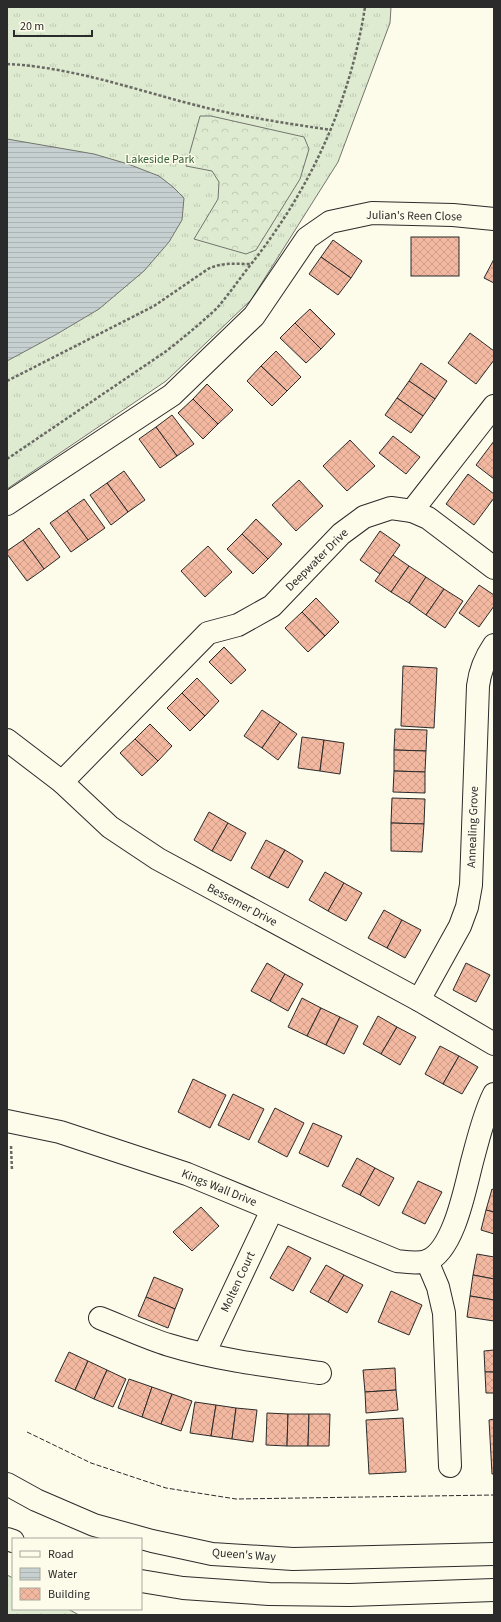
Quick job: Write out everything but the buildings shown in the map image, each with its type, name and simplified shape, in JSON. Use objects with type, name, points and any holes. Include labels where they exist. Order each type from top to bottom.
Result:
[{"type":"street","name":"Julian's Reen Close","points":[[7,504],[172,394],[254,316],[307,238],[330,222],[372,213],[453,215],[494,219]]},
{"type":"street","points":[[412,511],[494,406]]},
{"type":"street","name":"Deepwater Drive","points":[[62,782],[208,633],[238,625],[272,606],[341,534],[364,517],[391,508],[412,511],[428,518],[494,568]]},
{"type":"street","name":"Annealing Grove","points":[[419,1000],[460,926],[467,907],[471,885],[478,686],[480,669],[494,645]]},
{"type":"street","name":"Bessemer Drive","points":[[7,740],[62,782],[110,827],[158,859],[419,1000],[494,1044]]},
{"type":"street","points":[[450,1466],[444,1313],[438,1287],[427,1261],[438,1253],[445,1243],[458,1216],[481,1129],[494,1094]]},
{"type":"street","name":"Kings Wall Drive","points":[[7,1121],[60,1132],[187,1174],[397,1261],[412,1263],[427,1261]]},
{"type":"street","name":"Molten Court","points":[[204,1354],[272,1210]]},
{"type":"street","points":[[100,1318],[168,1345],[204,1354],[263,1365],[320,1373]]},
{"type":"street","name":"Queen's Way","points":[[7,1484],[36,1500],[94,1525],[141,1538]]},
{"type":"street","name":"Queen's Way","points":[[142,1538],[212,1554],[293,1559],[494,1554]]},
{"type":"street","points":[[142,1581],[183,1588],[269,1594],[350,1595],[494,1590]]},
{"type":"path","points":[[7,459],[165,352],[217,307],[252,264],[273,235],[307,181],[331,130],[347,86],[360,41],[366,7]]},
{"type":"path","points":[[7,64],[42,67],[88,76],[221,111],[270,121],[331,130]]},
{"type":"path","points":[[7,381],[154,306],[212,267],[224,264],[252,264]]},
{"type":"green space","name":"Lakeside Park","points":[[7,7],[391,7],[390,23],[338,162],[251,300],[166,381],[7,489]]},
{"type":"green space","points":[[200,116],[211,116],[304,137],[309,149],[300,179],[256,250],[246,254],[194,239],[218,199],[219,182],[212,171],[186,166]]},
{"type":"green space","points":[[7,1575],[12,1578],[12,1610],[70,1610],[79,1615],[7,1615]]},
{"type":"water","points":[[7,139],[94,154],[128,164],[159,176],[184,198],[182,220],[169,242],[144,271],[99,309],[7,361]]},
{"type":"fence","points":[[27,1432],[91,1463],[166,1488],[236,1499],[494,1495]]}]
